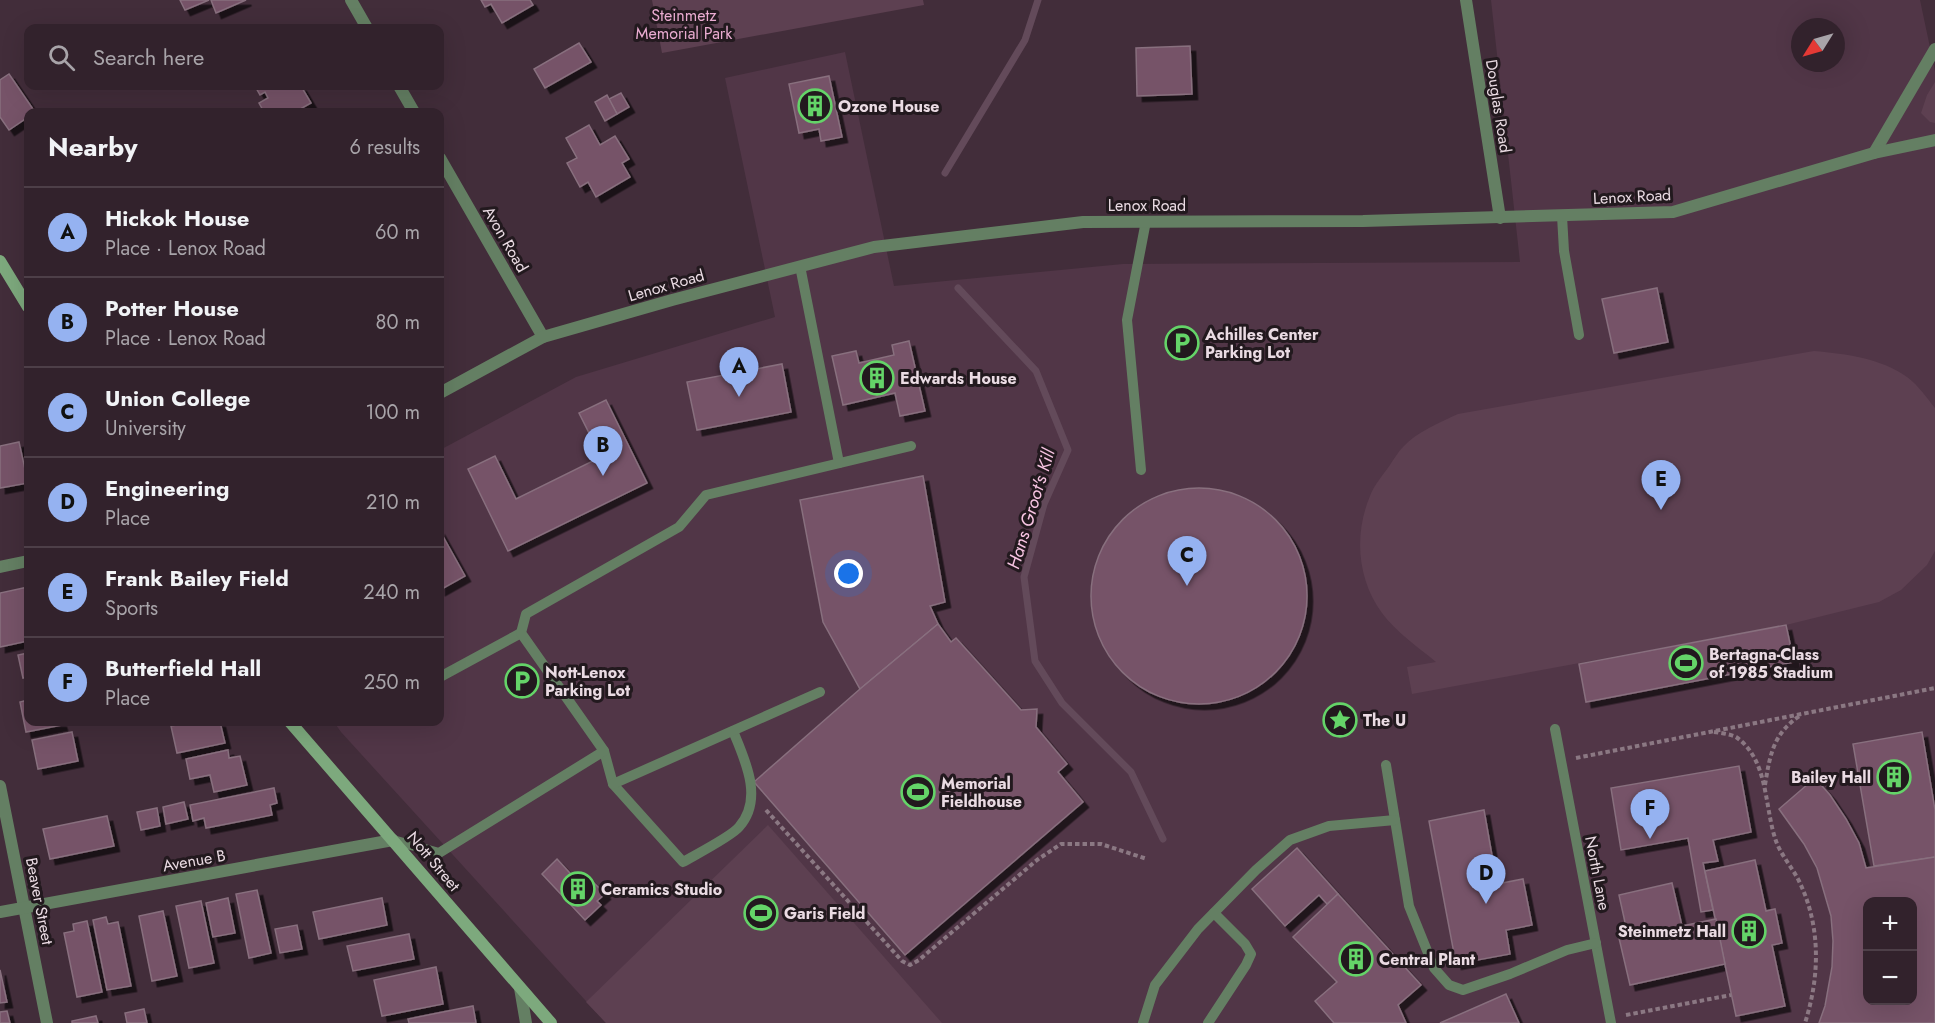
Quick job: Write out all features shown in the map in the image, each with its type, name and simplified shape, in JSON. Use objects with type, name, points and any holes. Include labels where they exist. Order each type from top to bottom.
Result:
[{"type":"main road","points":[[0,261],[24,300]]},
{"type":"main road","name":"Nott Street","points":[[293,726],[552,1023]]},
{"type":"street","points":[[351,0],[365,24]]},
{"type":"street","name":"Douglas Road","points":[[1466,0],[1500,218]]},
{"type":"street","points":[[1874,153],[1935,49]]},
{"type":"street","points":[[401,90],[412,108]]},
{"type":"street","name":"Lenox Road","points":[[444,391],[543,337],[672,300],[874,247],[1083,222],[1363,221],[1673,212],[1874,153],[1935,140]]},
{"type":"street","name":"Avon Road","points":[[444,165],[543,337]]},
{"type":"street","points":[[0,567],[24,562]]},
{"type":"street","name":"Beaver Street","points":[[0,786],[47,1023]]},
{"type":"street","name":"Avenue B","points":[[0,912],[393,840]]},
{"type":"street","points":[[520,988],[526,1023]]},
{"type":"lane","points":[[1562,216],[1564,251],[1579,335]]},
{"type":"lane","points":[[1141,470],[1127,320],[1146,221]]},
{"type":"lane","points":[[800,266],[839,463]]},
{"type":"lane","points":[[444,675],[520,633],[526,614],[679,527],[706,495],[911,446]]},
{"type":"lane","points":[[520,633],[604,751],[613,784],[683,862],[739,828],[752,804],[747,766],[733,730]]},
{"type":"lane","points":[[613,784],[820,692]]},
{"type":"lane","name":"North Lane","points":[[1554,729],[1610,1020]]},
{"type":"lane","points":[[393,840],[439,853],[604,751]]},
{"type":"lane","points":[[1386,765],[1409,906],[1434,968],[1449,985],[1463,990],[1510,974],[1567,950],[1596,943]]},
{"type":"lane","points":[[1143,1023],[1155,985],[1198,929],[1256,870],[1290,840],[1329,826],[1395,820]]},
{"type":"lane","points":[[1208,1023],[1251,954],[1245,944],[1214,913]]},
{"type":"path","points":[[1561,761],[1935,688]]},
{"type":"path","points":[[1765,789],[1772,749],[1779,734],[1791,722],[1804,714]]},
{"type":"path","points":[[1712,731],[1734,736],[1748,748],[1758,764],[1777,844],[1808,902],[1816,945],[1816,974],[1812,1001],[1805,1023]]},
{"type":"path","points":[[750,792],[903,961],[910,965],[920,960],[1037,860],[1061,844],[1101,844],[1147,859]]},
{"type":"path","points":[[1610,1020],[1731,995]]},
{"type":"shaded area","points":[[1491,0],[1920,0],[1935,71],[1935,1023],[606,1023],[337,726],[444,726],[444,448],[576,377],[775,317],[725,78],[845,52],[894,286],[1123,264],[1520,262]]},
{"type":"green space","name":"Steinmetz Memorial Park","points":[[652,0],[923,0],[924,5],[662,53]]},
{"type":"green space","points":[[1935,82],[1935,123],[1930,122],[1921,113],[1927,95]]},
{"type":"green space","points":[[1814,351],[1851,356],[1886,365],[1911,380],[1935,408],[1935,551],[1927,565],[1901,590],[1879,602],[1786,625],[1412,694],[1407,667],[1436,662],[1394,627],[1382,613],[1367,586],[1360,541],[1365,511],[1372,492],[1398,453],[1409,441],[1458,414]]},
{"type":"green space","name":"Garis Field","points":[[768,825],[942,1023],[606,1023],[586,1002]]},
{"type":"building","points":[[180,0],[209,0],[185,10]]},
{"type":"building","points":[[211,0],[246,0],[216,13]]},
{"type":"building","points":[[481,0],[530,0],[533,5],[502,23],[491,4],[485,7]]},
{"type":"building","points":[[579,43],[591,62],[545,88],[534,69]]},
{"type":"building","points":[[1190,46],[1192,94],[1137,96],[1136,48]]},
{"type":"building","points":[[9,74],[32,108],[24,108],[24,120],[9,130],[0,117],[0,80]]},
{"type":"building","name":"Ozone House","points":[[829,76],[842,137],[821,141],[819,129],[799,133],[789,84]]},
{"type":"building","points":[[257,90],[303,90],[311,103],[302,108],[262,108],[259,103],[268,98],[265,92],[260,95]]},
{"type":"building","points":[[621,93],[629,107],[617,114],[609,99]]},
{"type":"building","points":[[607,95],[617,114],[605,121],[595,102]]},
{"type":"building","points":[[589,125],[600,145],[615,136],[629,159],[622,163],[630,177],[596,197],[588,182],[580,187],[567,163],[577,158],[566,138]]},
{"type":"building","points":[[1657,288],[1668,342],[1614,353],[1602,299]]},
{"type":"building","name":"Edwards House","points":[[909,341],[925,411],[900,416],[895,393],[843,405],[832,356],[856,351],[859,363],[894,355],[892,345]]},
{"type":"building","points":[[782,364],[791,412],[697,430],[687,382]]},
{"type":"building","points":[[606,400],[647,483],[508,551],[468,469],[495,456],[516,499],[601,457],[579,413]]},
{"type":"building","points":[[19,442],[24,465],[24,484],[0,488],[0,446]]},
{"type":"building","points":[[923,476],[945,602],[930,606],[938,624],[860,689],[823,622],[800,500]]},
{"type":"building","points":[[1199,488],[1220,490],[1240,496],[1259,506],[1275,520],[1289,536],[1299,555],[1305,575],[1307,596],[1305,617],[1299,637],[1289,656],[1275,672],[1259,686],[1240,696],[1220,702],[1199,704],[1178,702],[1158,696],[1139,686],[1123,672],[1109,656],[1099,637],[1093,617],[1091,596],[1093,575],[1099,555],[1109,536],[1123,520],[1139,506],[1158,496],[1178,490]]},
{"type":"building","points":[[444,538],[465,576],[444,588]]},
{"type":"building","points":[[24,588],[24,642],[0,647],[0,593]]},
{"type":"building","name":"Memorial Fieldhouse","points":[[938,624],[951,642],[956,638],[1021,710],[1037,709],[1036,727],[1067,764],[1058,772],[1083,802],[905,955],[754,782]]},
{"type":"building","name":"Bertagna-Class of 1985 Stadium","points":[[1786,625],[1794,662],[1586,702],[1579,664]]},
{"type":"building","points":[[24,654],[24,678],[23,678],[18,655]]},
{"type":"building","points":[[24,701],[24,722],[20,702]]},
{"type":"building","points":[[25,726],[57,726],[26,732]]},
{"type":"building","points":[[171,726],[221,726],[225,743],[177,753]]},
{"type":"building","points":[[72,732],[78,761],[38,769],[32,740]]},
{"type":"building","name":"Bailey Hall","points":[[1922,732],[1935,810],[1935,857],[1874,866],[1853,744]]},
{"type":"building","points":[[228,750],[229,758],[240,756],[247,785],[214,792],[210,775],[190,779],[186,759]]},
{"type":"building","points":[[1739,766],[1751,832],[1713,840],[1718,861],[1703,863],[1713,910],[1701,912],[1688,838],[1621,850],[1611,788]]},
{"type":"building","points":[[1815,778],[1846,819],[1859,843],[1866,868],[1935,857],[1935,1023],[1819,1023],[1825,1006],[1832,967],[1831,916],[1817,868],[1804,844],[1779,809]]},
{"type":"building","points":[[274,788],[277,803],[270,805],[272,815],[206,828],[204,818],[193,821],[190,805]]},
{"type":"building","points":[[184,802],[188,819],[166,824],[163,807]]},
{"type":"building","points":[[157,808],[160,826],[141,830],[137,812]]},
{"type":"building","points":[[1484,810],[1497,884],[1523,879],[1532,925],[1506,930],[1510,954],[1456,964],[1429,821]]},
{"type":"building","points":[[107,816],[114,846],[50,859],[43,829]]},
{"type":"building","points":[[1297,848],[1338,894],[1327,904],[1319,895],[1285,926],[1252,889]]},
{"type":"building","name":"Ceramics Studio","points":[[557,859],[580,884],[588,877],[605,894],[597,901],[601,905],[585,920],[542,874]]},
{"type":"building","name":"Steinmetz Hall","points":[[1755,860],[1766,911],[1775,909],[1782,943],[1772,945],[1785,1006],[1736,1016],[1705,871]]},
{"type":"building","points":[[1672,883],[1682,926],[1716,919],[1725,964],[1630,985],[1619,938],[1628,936],[1619,895]]},
{"type":"building","points":[[257,890],[271,953],[249,958],[236,894]]},
{"type":"building","name":"Central Plant","points":[[1338,894],[1421,985],[1398,1005],[1406,1023],[1334,1023],[1315,1001],[1337,982],[1293,937]]},
{"type":"building","points":[[228,898],[235,933],[213,937],[206,903]]},
{"type":"building","points":[[382,898],[387,925],[319,939],[313,912]]},
{"type":"building","points":[[201,901],[214,963],[189,968],[176,906]]},
{"type":"building","points":[[163,911],[177,976],[152,981],[139,916]]},
{"type":"building","points":[[106,917],[108,924],[118,922],[131,986],[107,990],[93,920]]},
{"type":"building","points":[[87,921],[102,992],[77,997],[64,933],[74,931],[73,924]]},
{"type":"building","points":[[297,925],[302,949],[280,953],[275,929]]},
{"type":"building","points":[[409,934],[414,959],[353,971],[347,946]]},
{"type":"building","points":[[436,967],[443,1004],[382,1016],[374,980]]},
{"type":"building","points":[[0,970],[7,1002],[0,1003]]},
{"type":"building","points":[[1506,994],[1519,1023],[1440,1023]]},
{"type":"building","points":[[473,1006],[476,1023],[409,1023],[408,1019]]},
{"type":"building","points":[[144,1009],[147,1023],[127,1023],[125,1013]]},
{"type":"building","points":[[7,1011],[10,1023],[0,1023],[0,1012]]},
{"type":"building","points":[[96,1016],[98,1023],[72,1023],[72,1021]]},
{"type":"waterway","name":"Hans Groot's Kill","points":[[945,173],[1025,40],[1038,0]]},
{"type":"waterway","name":"Hans Groot's Kill","points":[[958,288],[1036,371],[1068,450],[1044,504],[1024,577],[1035,661],[1062,703],[1131,772],[1163,839]]},
{"type":"place","name":"Ozone House","points":[[815,106]]},
{"type":"place","name":"Achilles Center Parking Lot","points":[[1182,343]]},
{"type":"place","name":"Edwards House","points":[[877,378]]},
{"type":"place","name":"Hickok House","points":[[739,397]]},
{"type":"place","name":"Potter House","points":[[603,476]]},
{"type":"place","name":"Frank Bailey Field","points":[[1661,510]]},
{"type":"place","name":"Union College","points":[[1187,586]]},
{"type":"place","name":"Bertagna-Class of 1985 Stadium","points":[[1686,663]]},
{"type":"place","name":"Nott-Lenox Parking Lot","points":[[522,681]]},
{"type":"place","name":"The U","points":[[1340,720]]},
{"type":"place","name":"Bailey Hall","points":[[1894,777]]},
{"type":"place","name":"Memorial Fieldhouse","points":[[918,792]]},
{"type":"place","name":"Butterfield Hall","points":[[1650,839]]},
{"type":"place","name":"Ceramics Studio","points":[[578,889]]},
{"type":"place","name":"Engineering","points":[[1486,904]]},
{"type":"place","name":"Garis Field","points":[[761,913]]},
{"type":"place","name":"Steinmetz Hall","points":[[1749,931]]},
{"type":"place","name":"Central Plant","points":[[1356,959]]}]
